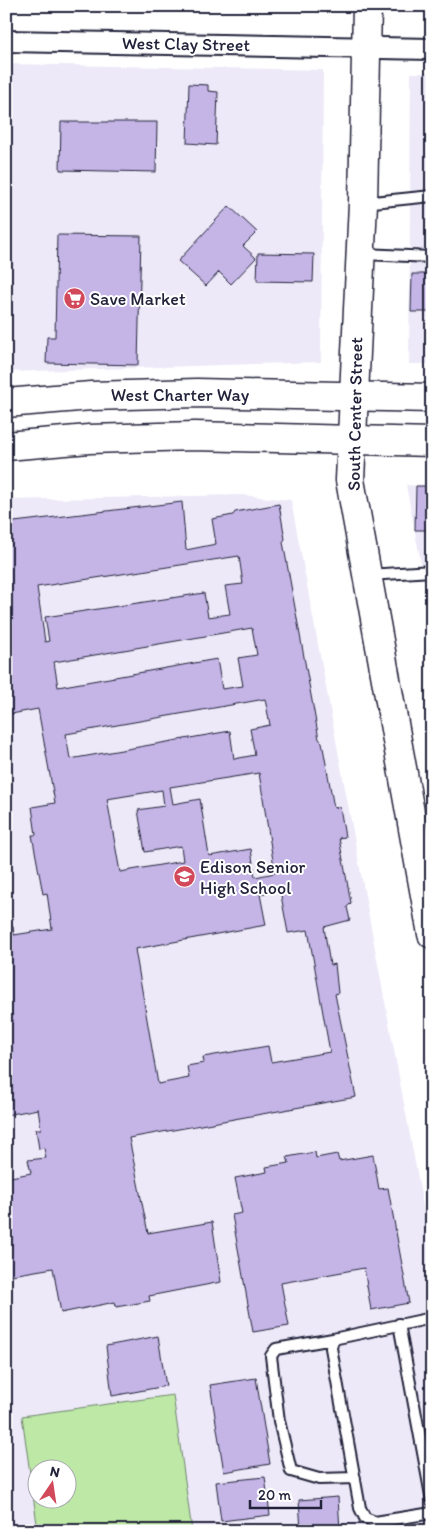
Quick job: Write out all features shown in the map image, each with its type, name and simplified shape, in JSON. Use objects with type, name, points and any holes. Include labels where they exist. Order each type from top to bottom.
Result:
[{"type":"main road","name":"South Center Street","points":[[367,6],[363,203],[350,480],[432,934]]},
{"type":"main road","name":"West Charter Way","points":[[6,403],[91,396],[197,393],[432,398]]},
{"type":"main road","points":[[6,446],[89,439],[195,436],[432,442]]},
{"type":"street","name":"West Clay Street","points":[[6,41],[432,49]]},
{"type":"lane","points":[[363,203],[432,196]]},
{"type":"lane","points":[[361,254],[432,257]]},
{"type":"lane","points":[[367,575],[432,571]]},
{"type":"lane","points":[[355,1478],[319,1479],[291,1471],[279,1421],[271,1356],[276,1350],[432,1318]]},
{"type":"lane","points":[[400,1324],[432,1501]]},
{"type":"lane","points":[[333,1339],[331,1348],[360,1508],[365,1518],[375,1522],[432,1513]]},
{"type":"shaded area","points":[[6,64],[323,70],[321,362],[6,372]]},
{"type":"shaded area","points":[[411,73],[432,73],[432,364],[409,364]]},
{"type":"shaded area","points":[[406,485],[432,486],[432,621]]},
{"type":"shaded area","name":"Edison Senior High School","points":[[241,495],[291,500],[432,1253],[432,1531],[6,1531],[6,500]]},
{"type":"green space","points":[[173,1395],[192,1531],[38,1531],[35,1510],[78,1510],[78,1460],[28,1460],[22,1416]]},
{"type":"building","points":[[189,84],[208,85],[208,91],[218,92],[216,145],[187,143]]},
{"type":"building","points":[[61,122],[157,122],[156,172],[60,170]]},
{"type":"building","points":[[229,206],[257,232],[243,246],[256,258],[231,284],[219,272],[206,286],[178,261]]},
{"type":"building","points":[[57,235],[141,236],[138,365],[46,363],[47,337],[55,337]]},
{"type":"building","points":[[258,253],[314,254],[313,282],[257,281]]},
{"type":"building","points":[[412,274],[432,274],[432,312],[411,312]]},
{"type":"building","points":[[416,486],[432,486],[432,530],[415,530]]},
{"type":"building","points":[[182,502],[186,550],[216,544],[212,519],[233,515],[235,512],[279,504],[285,539],[283,542],[319,739],[322,742],[334,808],[340,807],[345,837],[339,838],[351,903],[347,907],[350,920],[324,927],[330,965],[335,964],[338,993],[335,994],[356,1097],[129,1138],[148,1233],[212,1222],[221,1282],[149,1296],[150,1301],[116,1307],[115,1302],[61,1313],[53,1268],[6,1276],[6,1178],[31,1173],[28,1160],[46,1158],[44,1148],[39,1149],[36,1129],[41,1129],[38,1109],[6,1115],[6,928],[13,926],[14,935],[52,929],[47,893],[43,894],[32,835],[36,835],[32,807],[55,803],[38,709],[6,715],[6,523]],"holes":[[[239,556],[243,584],[225,586],[230,614],[208,617],[204,593],[45,617],[49,641],[45,642],[37,587]],[[252,628],[257,655],[238,658],[243,686],[222,689],[217,659],[58,687],[54,662]],[[265,699],[270,725],[250,729],[255,755],[234,759],[230,731],[70,759],[66,734]],[[259,773],[275,873],[255,877],[251,849],[209,856],[200,799],[173,804],[170,787]],[[162,790],[164,806],[138,810],[145,852],[181,846],[183,861],[120,872],[107,799]],[[280,890],[288,933],[308,930],[330,1052],[271,1062],[268,1046],[203,1057],[204,1063],[187,1066],[189,1078],[158,1084],[135,949],[266,925],[260,894]]]},
{"type":"building","points":[[315,1152],[316,1158],[337,1154],[339,1161],[373,1155],[379,1189],[388,1188],[409,1303],[371,1310],[364,1268],[281,1283],[289,1326],[253,1332],[232,1215],[242,1213],[235,1178],[267,1172],[266,1167],[289,1163],[287,1157]]},
{"type":"building","points":[[158,1336],[166,1386],[112,1396],[106,1346]]},
{"type":"building","points":[[256,1378],[270,1464],[224,1472],[210,1385]]},
{"type":"building","points":[[265,1477],[270,1515],[221,1521],[216,1482]]},
{"type":"building","points":[[338,1497],[340,1531],[301,1531],[299,1500]]},
{"type":"place","name":"Save Market","points":[[74,299]]},
{"type":"place","name":"Edison Senior High School","points":[[184,877]]}]
